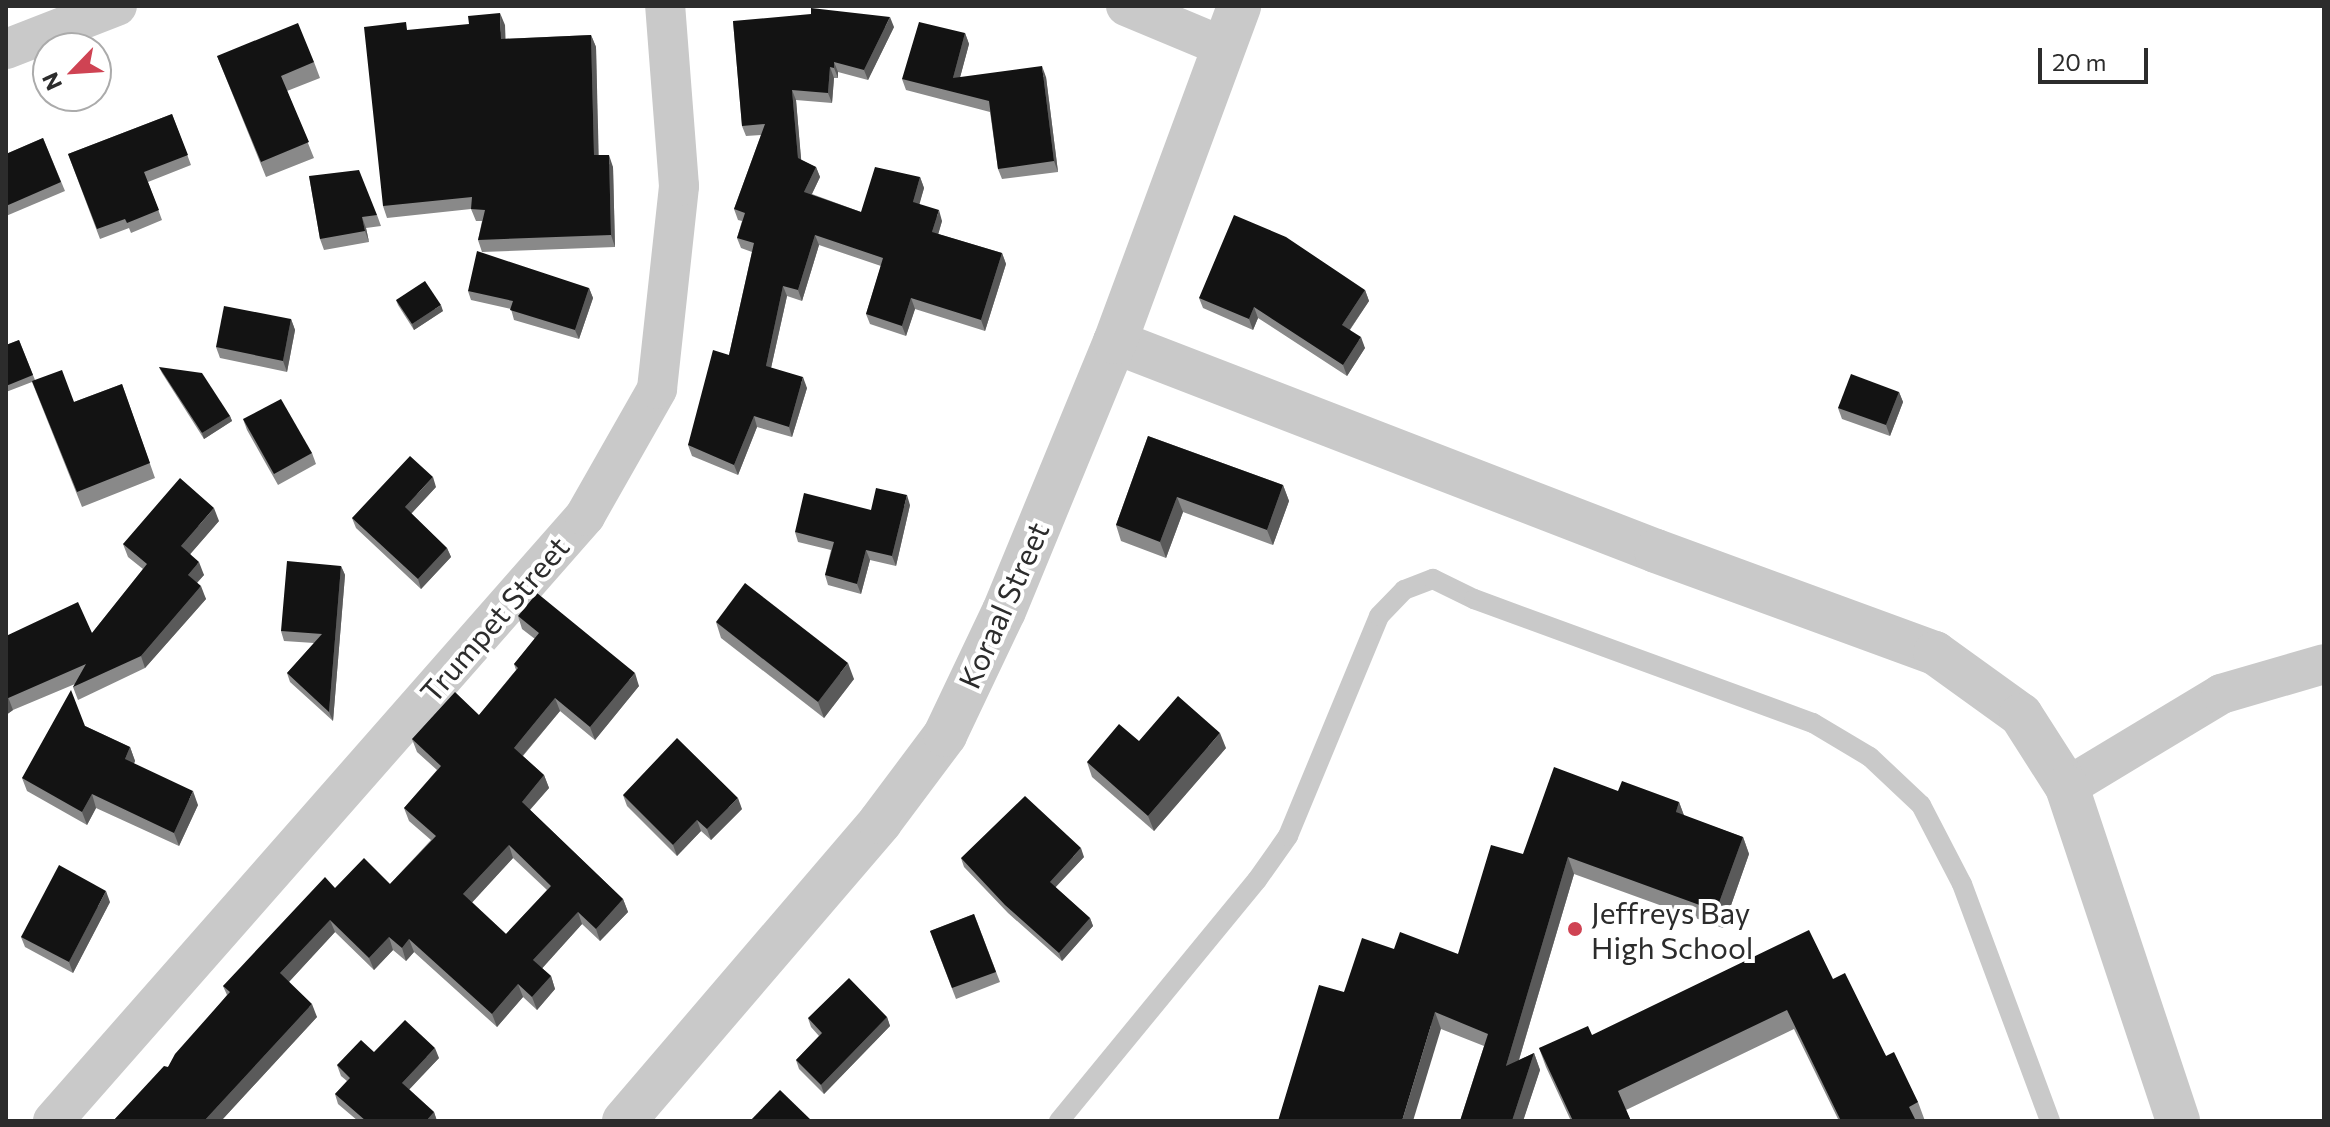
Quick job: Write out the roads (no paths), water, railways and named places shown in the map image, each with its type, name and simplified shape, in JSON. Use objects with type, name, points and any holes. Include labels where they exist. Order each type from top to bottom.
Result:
[{"type":"street","points":[[6,49],[117,6]]},
{"type":"street","name":"Trumpet Street","points":[[53,1121],[585,516],[657,389],[679,186],[665,6]]},
{"type":"street","points":[[1126,6],[1224,47]]},
{"type":"street","name":"Koraal Street","points":[[624,1121],[880,822],[945,735],[1004,611],[1115,342],[1239,6]]},
{"type":"street","points":[[1115,342],[1656,551],[1935,653],[2021,715],[2067,787],[2178,1121]]},
{"type":"street","points":[[2067,787],[2221,694],[2324,664]]},
{"type":"lane","points":[[1059,1121],[1257,880],[1288,836],[1379,616],[1404,590],[1433,579],[1474,599],[1813,723],[1870,757],[1921,805],[1962,884],[2050,1121]]},
{"type":"place","name":"Jeffreys Bay High School","points":[[1575,929]]}]
